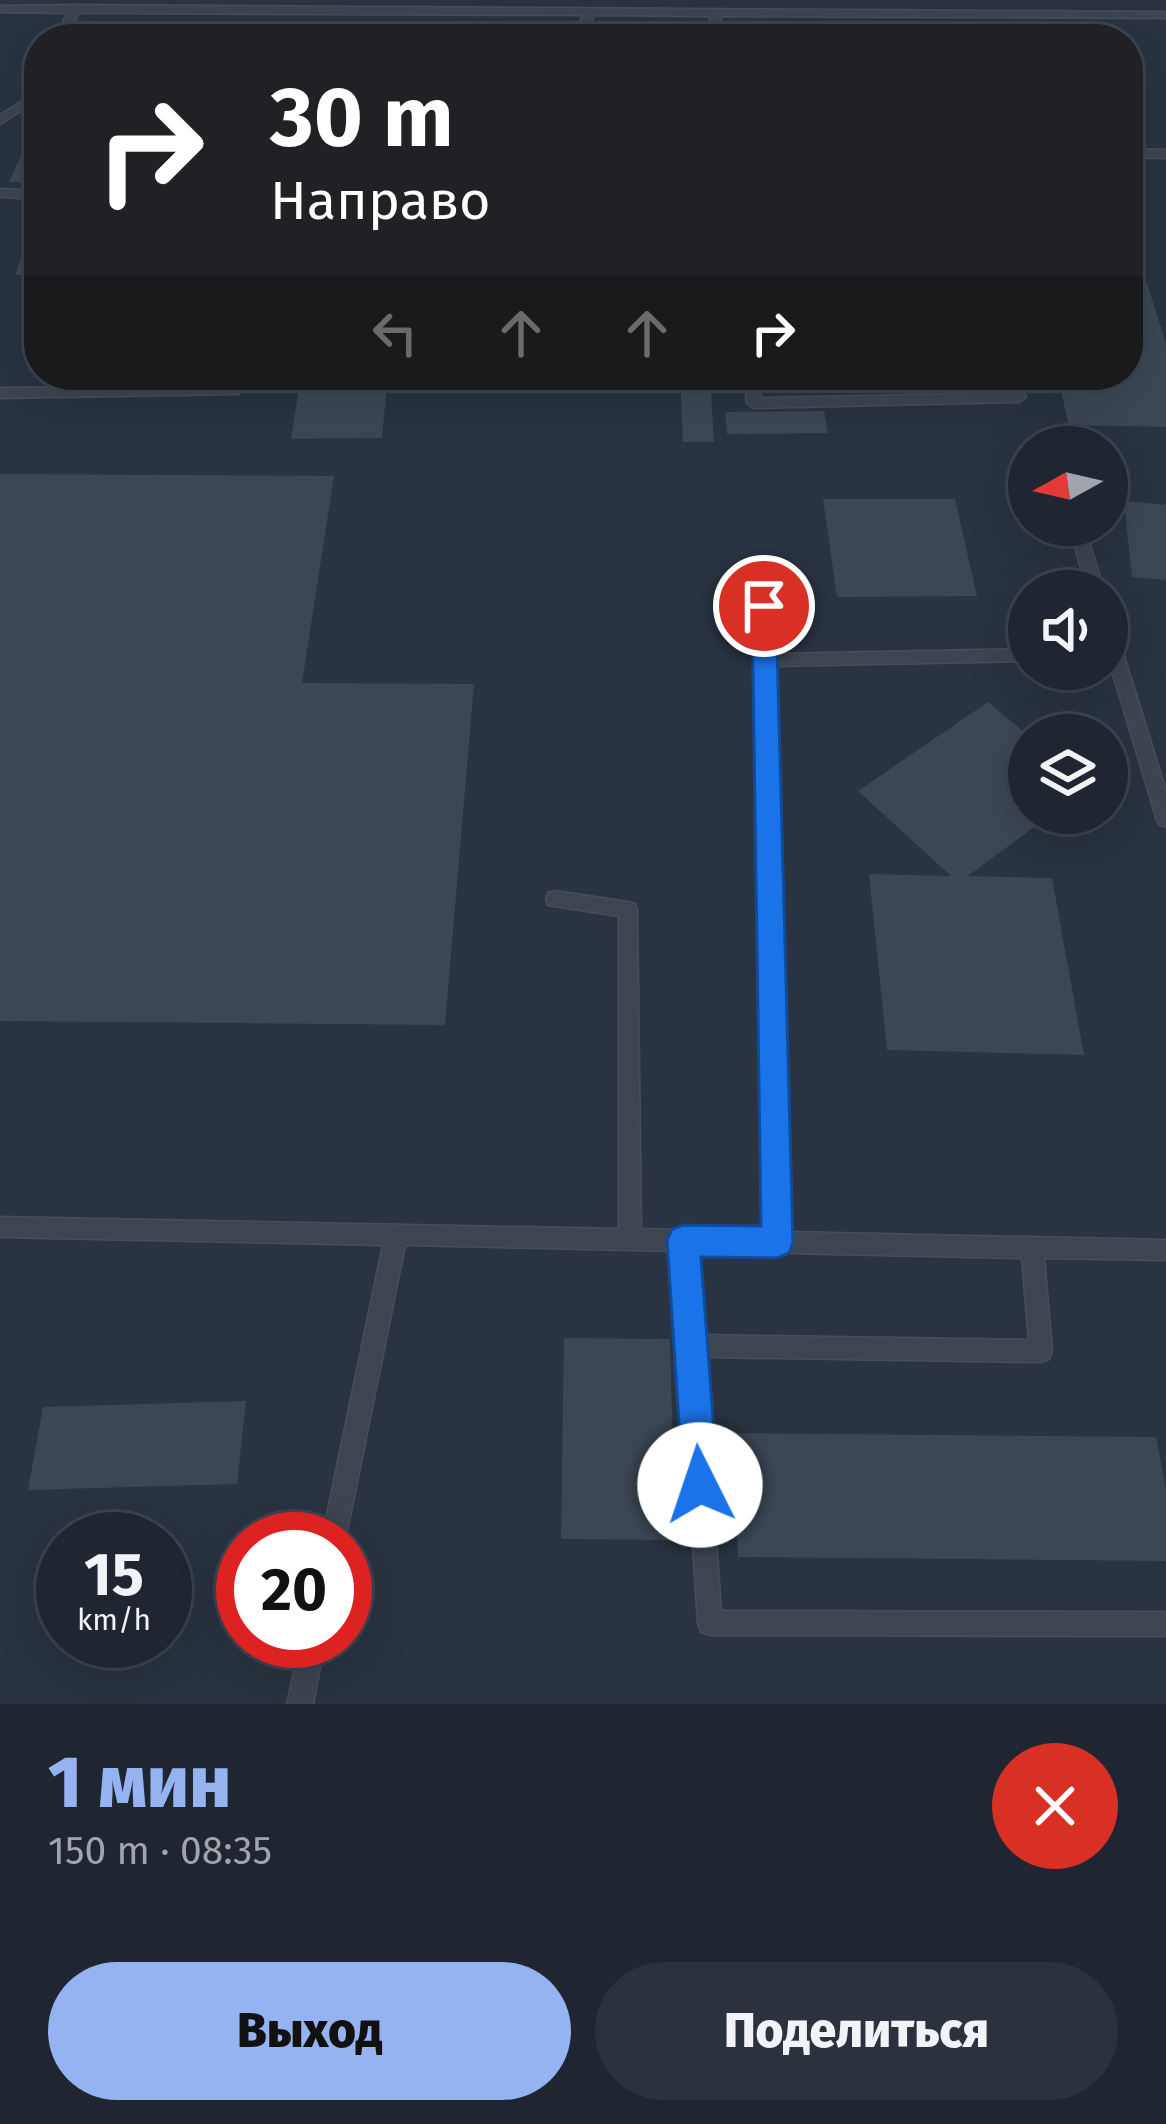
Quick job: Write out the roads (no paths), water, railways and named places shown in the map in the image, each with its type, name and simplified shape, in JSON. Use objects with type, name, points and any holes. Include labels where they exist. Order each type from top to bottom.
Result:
[{"type":"lane","points":[[68,24],[74,8]]},
{"type":"lane","points":[[0,9],[1166,15]]},
{"type":"lane","points":[[584,24],[590,11]]},
{"type":"lane","points":[[715,12],[716,24]]},
{"type":"lane","points":[[753,390],[754,403],[1019,398],[1017,390]]},
{"type":"lane","points":[[0,392],[233,391]]},
{"type":"lane","points":[[764,606],[777,1242]]},
{"type":"lane","points":[[765,661],[1008,655]]},
{"type":"lane","points":[[1123,690],[1166,820]]},
{"type":"lane","points":[[555,898],[628,910],[630,1239]]},
{"type":"lane","points":[[0,1227],[1166,1250]]},
{"type":"lane","points":[[340,1512],[396,1235]]},
{"type":"lane","points":[[683,1240],[710,1624],[1166,1624]]},
{"type":"lane","points":[[690,1346],[1042,1351],[1032,1247]]},
{"type":"lane","points":[[300,1704],[307,1668]]}]
